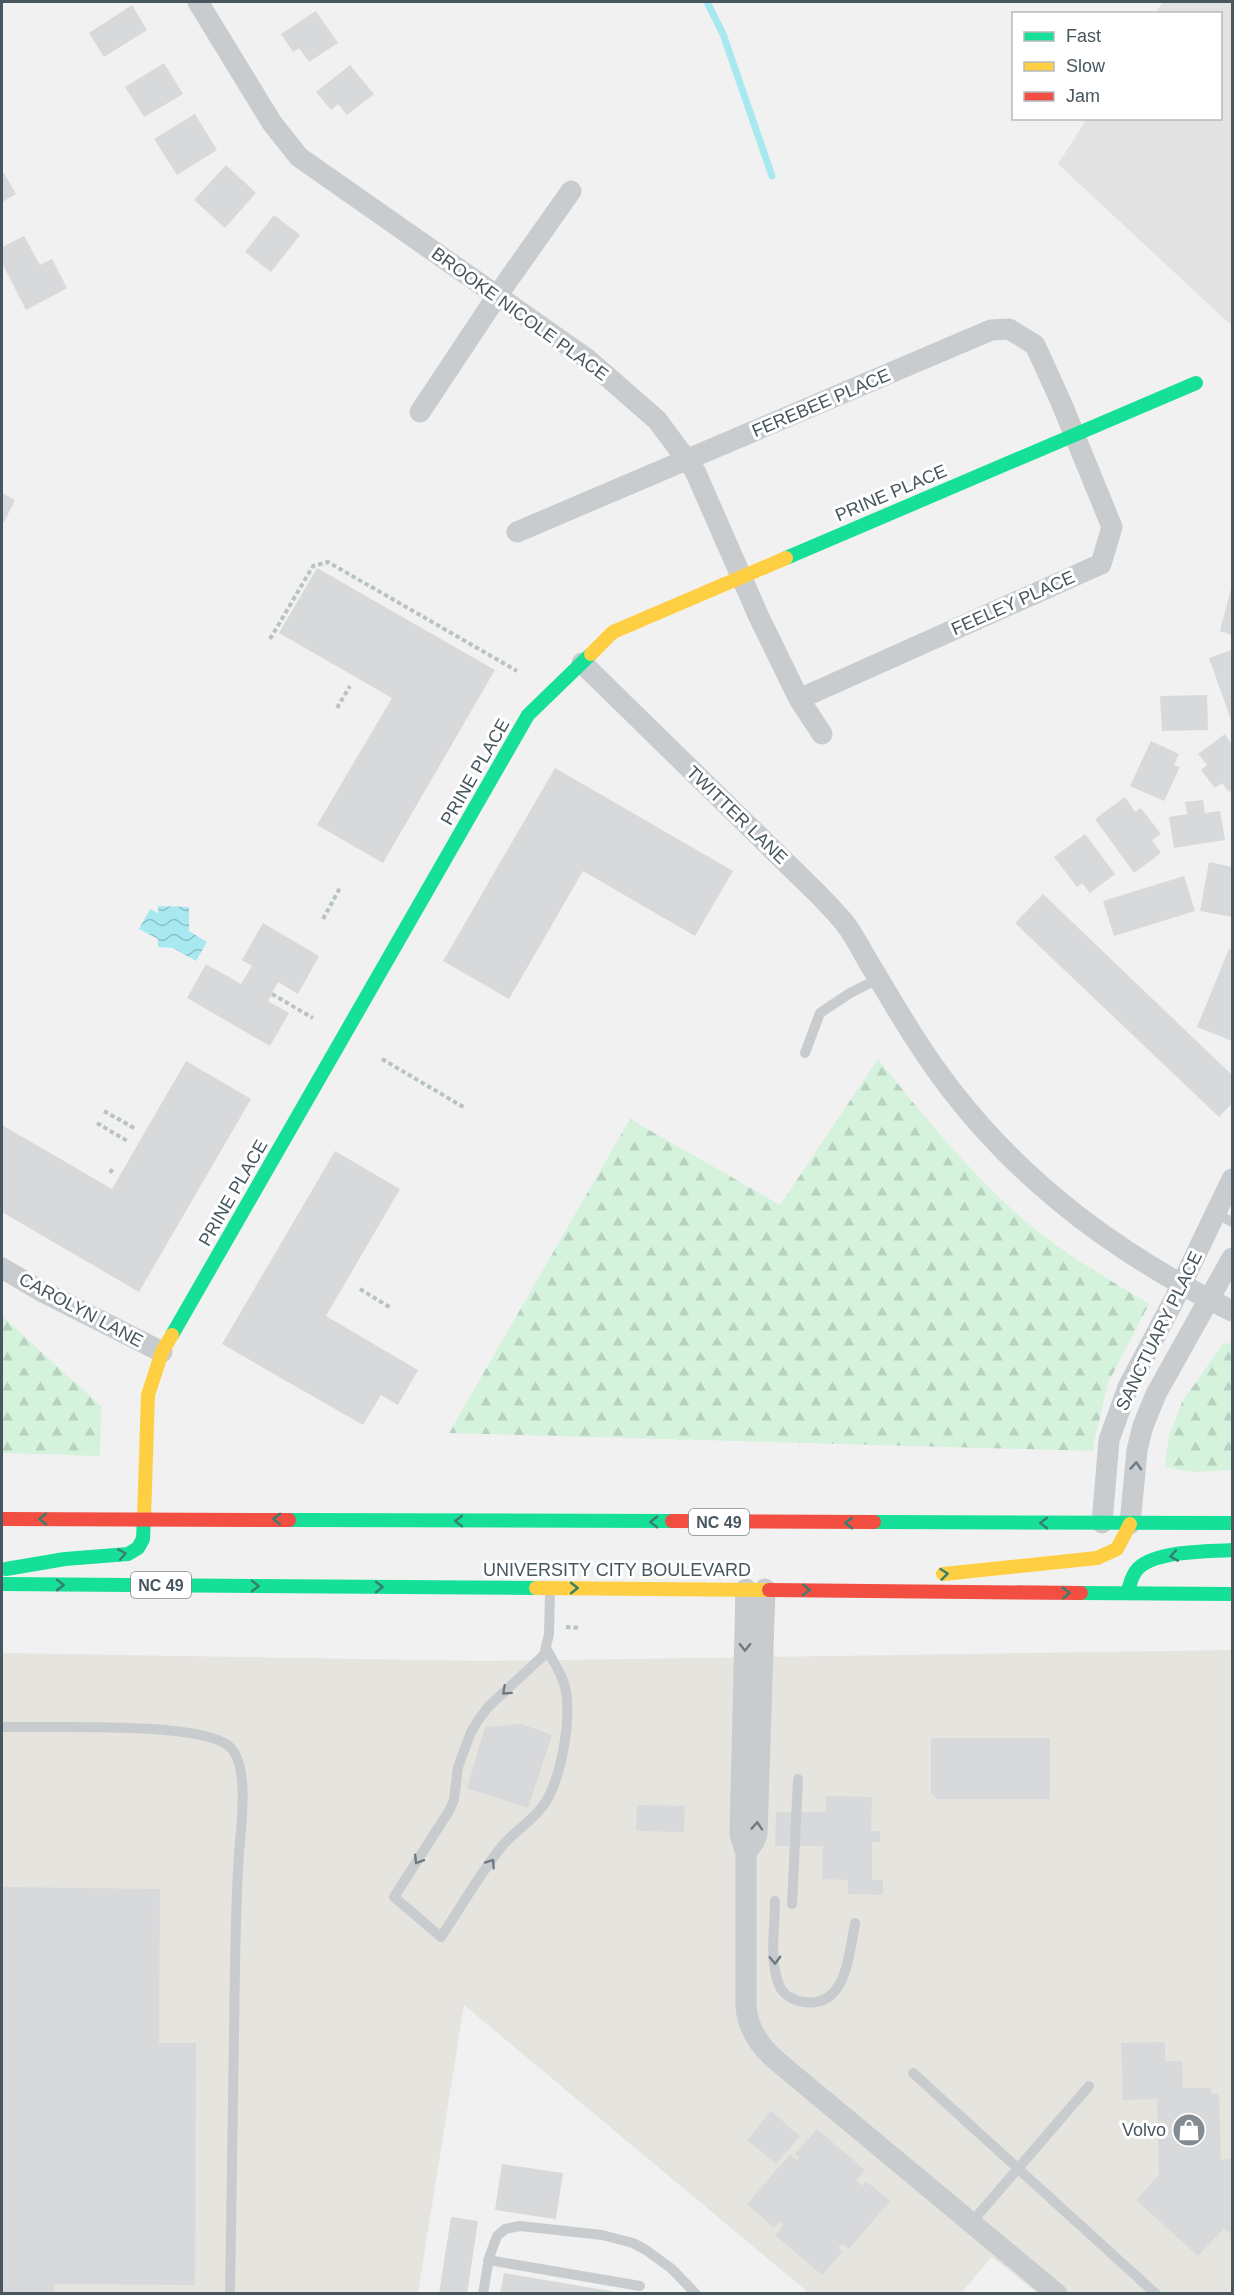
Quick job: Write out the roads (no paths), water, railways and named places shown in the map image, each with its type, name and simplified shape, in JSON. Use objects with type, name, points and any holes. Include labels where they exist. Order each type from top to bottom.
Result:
[{"type":"main road","name":"PRINE PLACE","points":[[2,1570],[65,1559],[128,1554],[138,1548],[142,1539],[144,1518],[148,1395],[162,1352],[528,715],[613,632],[1196,383]]},
{"type":"main road","name":"NC 49","points":[[2,1519],[1131,1524],[1233,1522]]},
{"type":"main road","points":[[846,1592],[920,1577],[1097,1558],[1118,1549],[1131,1524]]},
{"type":"main road","points":[[1127,1593],[1136,1569],[1152,1560],[1192,1552],[1233,1550]]},
{"type":"main road","name":"UNIVERSITY CITY BOULEVARD","points":[[2,1584],[1233,1594]]},
{"type":"street","name":"BROOKE NICOLE PLACE","points":[[198,2],[272,123],[299,157],[586,358],[657,420],[695,471],[799,699],[822,734]]},
{"type":"street","points":[[420,412],[497,296],[572,191]]},
{"type":"street","name":"FEREBEE PLACE","points":[[517,532],[991,330],[1010,329],[1035,345],[1074,434]]},
{"type":"street","name":"FEELEY PLACE","points":[[799,699],[1101,564],[1112,527],[1074,434]]},
{"type":"street","name":"TWITTER LANE","points":[[582,663],[819,895],[848,928],[920,1046],[952,1091],[1029,1175],[1116,1245],[1182,1285]]},
{"type":"street","name":"SANCTUARY PLACE","points":[[1102,1523],[1110,1440],[1128,1387],[1182,1285],[1224,1218],[1233,1179]]},
{"type":"street","name":"SANCTUARY PLACE","points":[[1131,1524],[1137,1450],[1143,1426],[1156,1394],[1233,1258]]},
{"type":"street","name":"CAROLYN LANE","points":[[2,1268],[41,1291],[162,1352]]},
{"type":"street","points":[[1182,1285],[1233,1311]]},
{"type":"street","points":[[756,1589],[740,1834],[746,1853],[747,2020],[756,2038],[778,2062],[1057,2294]]},
{"type":"lane","points":[[805,1053],[820,1013],[850,993],[878,979]]},
{"type":"lane","points":[[547,1650],[565,1685],[568,1703],[567,1720],[553,1785],[538,1812],[503,1846],[441,1937],[394,1897],[449,1811],[454,1800],[458,1767],[471,1732],[479,1719],[488,1707],[547,1650],[550,1588]]},
{"type":"lane","points":[[2,1727],[145,1728],[194,1733],[214,1738],[229,1746],[237,1757],[241,1769],[242,1785],[236,1893],[230,2294]]},
{"type":"lane","points":[[792,1904],[798,1779]]},
{"type":"lane","points":[[775,1901],[774,1953],[778,1981],[784,1993],[802,2002],[820,2002],[836,1993],[844,1974],[855,1923]]},
{"type":"lane","points":[[913,2073],[1156,2294]]},
{"type":"lane","points":[[971,2223],[1089,2086]]},
{"type":"lane","points":[[483,2294],[488,2260],[497,2236],[512,2227],[520,2226],[602,2235],[626,2241],[646,2250],[672,2269],[696,2294]]},
{"type":"lane","points":[[488,2260],[640,2286]]},
{"type":"water","points":[[158,906],[189,907],[189,931],[207,942],[196,961],[173,948],[158,947],[158,939],[139,929],[150,909],[158,913]]},
{"type":"waterway","points":[[707,2],[723,34],[772,176]]},
{"type":"place","name":"Volvo","points":[[1189,2130]]}]
